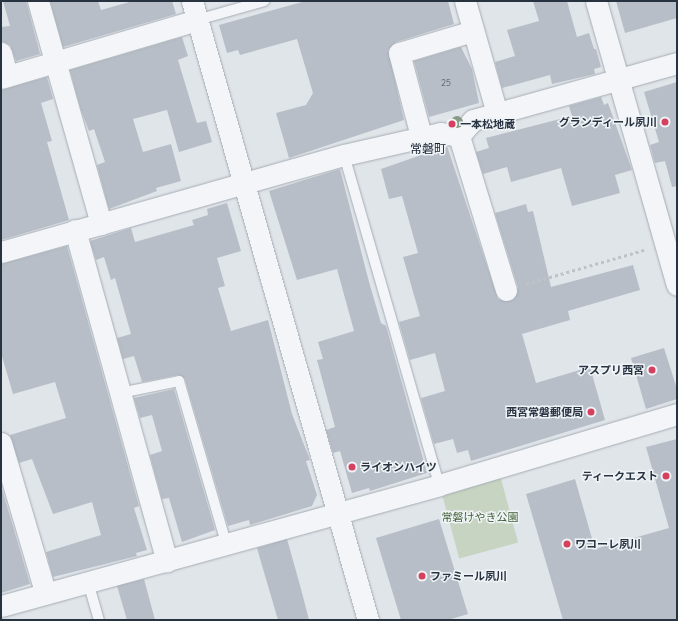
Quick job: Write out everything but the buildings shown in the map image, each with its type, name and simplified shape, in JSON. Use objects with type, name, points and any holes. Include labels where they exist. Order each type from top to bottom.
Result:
[{"type":"street","points":[[38,1],[101,224]]},
{"type":"street","points":[[465,1],[497,113]]},
{"type":"street","points":[[596,1],[677,285]]},
{"type":"street","points":[[1,53],[4,77],[55,62],[195,11],[368,620]]},
{"type":"street","points":[[421,136],[399,53],[474,31]]},
{"type":"street","points":[[459,136],[473,120],[677,64]]},
{"type":"street","points":[[1,252],[344,155],[421,136],[441,133],[459,136]]},
{"type":"street","points":[[459,136],[506,290]]},
{"type":"street","points":[[75,230],[167,561]]},
{"type":"street","points":[[1,606],[45,592],[167,561],[226,543],[338,514],[677,414]]},
{"type":"street","points":[[1,442],[45,592]]},
{"type":"lane","points":[[195,11],[264,1]]},
{"type":"lane","points":[[344,155],[439,485]]},
{"type":"lane","points":[[120,393],[179,381],[226,543]]},
{"type":"lane","points":[[88,582],[99,620]]},
{"type":"path","points":[[506,290],[665,243]]},
{"type":"green space","name":"常磐けやき公園","points":[[500,475],[518,543],[459,558],[441,491]]},
{"type":"place","name":"グランディール夙川","points":[[665,122]]},
{"type":"place","name":"一本松地蔵","points":[[452,124]]},
{"type":"place","name":"アスプリ西宮","points":[[652,370]]},
{"type":"place","name":"西宮常磐郵便局","points":[[591,412]]},
{"type":"place","name":"ライオンハイツ","points":[[352,467]]},
{"type":"place","name":"ティークエスト","points":[[666,476]]},
{"type":"place","name":"ワコーレ夙川","points":[[567,544]]},
{"type":"place","name":"ファミール夙川","points":[[422,576]]},
{"type":"district","name":"常磐町","points":[[428,149]]}]
